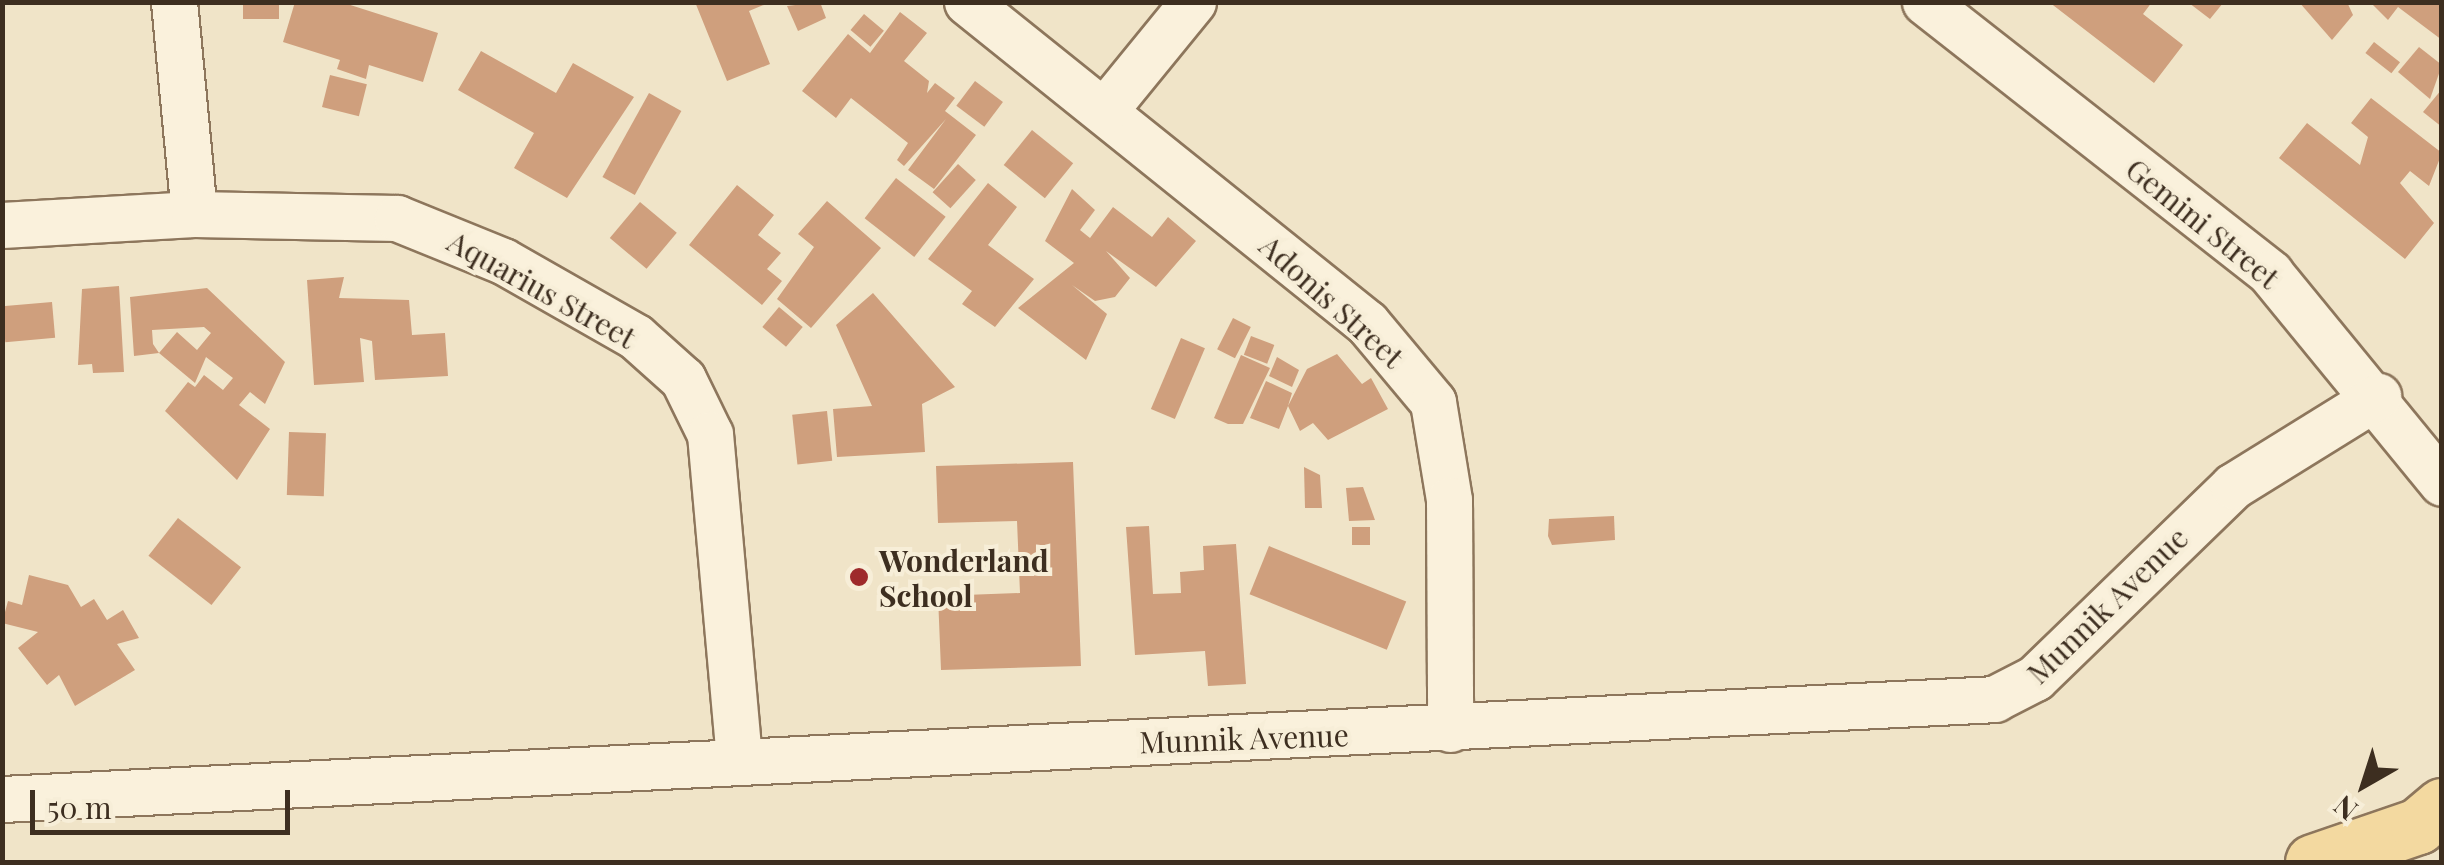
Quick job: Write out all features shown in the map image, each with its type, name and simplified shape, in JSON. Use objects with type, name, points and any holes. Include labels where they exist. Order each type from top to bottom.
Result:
[{"type":"main road","points":[[2312,862],[2418,826],[2442,806]]},
{"type":"main road","points":[[2356,862],[2442,858]]},
{"type":"street","points":[[174,2],[194,214]]},
{"type":"street","name":"Adonis Street","points":[[966,2],[1366,324],[1432,402],[1449,500],[1450,729]]},
{"type":"street","points":[[1104,111],[1193,2]]},
{"type":"street","name":"Gemini Street","points":[[1927,3],[2270,273],[2378,396],[2440,476]]},
{"type":"street","name":"Aquarius Street","points":[[2,225],[194,214],[397,218],[428,227],[636,337],[683,379],[710,434],[739,760]]},
{"type":"street","name":"Munnik Avenue","points":[[2,799],[1994,699],[2035,678],[2234,486],[2378,396]]},
{"type":"building","points":[[243,2],[279,2],[279,19],[243,19]]},
{"type":"building","points":[[295,2],[341,2],[438,33],[423,82],[369,65],[366,79],[337,69],[340,60],[283,42]]},
{"type":"building","points":[[695,2],[771,2],[749,11],[770,64],[727,81]]},
{"type":"building","points":[[820,2],[826,18],[798,31],[787,6]]},
{"type":"building","points":[[2049,2],[2152,2],[2143,14],[2183,45],[2154,83]]},
{"type":"building","points":[[2299,2],[2347,2],[2353,15],[2332,40]]},
{"type":"building","points":[[2370,2],[2442,2],[2442,40],[2398,7],[2388,20]]},
{"type":"building","points":[[2189,3],[2223,3],[2210,19]]},
{"type":"building","points":[[900,12],[927,33],[904,61],[929,81],[927,93],[935,83],[955,98],[945,111],[976,135],[934,189],[908,170],[946,119],[904,166],[897,160],[908,143],[851,98],[836,118],[802,91],[848,34],[870,53]]},
{"type":"building","points":[[864,14],[884,31],[870,47],[851,30]]},
{"type":"building","points":[[2374,42],[2400,62],[2391,73],[2365,53]]},
{"type":"building","points":[[2419,47],[2442,65],[2430,99],[2398,72]]},
{"type":"building","points":[[481,51],[556,93],[573,63],[634,97],[567,198],[514,168],[534,133],[458,90]]},
{"type":"building","points":[[330,75],[367,84],[359,116],[322,107]]},
{"type":"building","points":[[975,81],[1003,102],[984,127],[956,106]]},
{"type":"building","points":[[2442,89],[2442,127],[2423,112]]},
{"type":"building","points":[[649,93],[681,111],[635,195],[602,177]]},
{"type":"building","points":[[2371,98],[2442,153],[2429,186],[2410,171],[2400,183],[2434,223],[2405,259],[2279,158],[2307,123],[2360,165],[2368,137],[2351,123]]},
{"type":"building","points":[[1032,130],[1073,163],[1045,198],[1004,165]]},
{"type":"building","points":[[958,164],[976,180],[950,208],[933,192]]},
{"type":"building","points":[[896,178],[946,217],[914,257],[865,218]]},
{"type":"building","points":[[988,183],[1017,207],[988,245],[1034,279],[995,327],[962,304],[972,291],[928,259]]},
{"type":"building","points":[[737,185],[774,215],[758,235],[781,253],[767,269],[782,281],[762,305],[689,245]]},
{"type":"building","points":[[1072,189],[1095,210],[1080,230],[1090,238],[1113,207],[1152,237],[1168,217],[1196,241],[1156,287],[1106,251],[1130,278],[1115,297],[1095,301],[1072,285],[1107,314],[1086,360],[1018,308],[1074,263],[1045,241]]},
{"type":"building","points":[[827,201],[881,248],[811,328],[777,299],[814,247],[798,234]]},
{"type":"building","points":[[640,202],[677,233],[647,269],[610,238]]},
{"type":"building","points":[[344,277],[339,298],[409,300],[412,335],[445,333],[448,376],[375,380],[372,341],[360,338],[364,382],[314,385],[307,280]]},
{"type":"building","points":[[119,286],[124,372],[93,373],[92,364],[78,365],[82,289]]},
{"type":"building","points":[[207,288],[285,362],[265,404],[250,392],[239,405],[270,429],[237,480],[165,411],[188,382],[195,387],[204,375],[223,390],[233,378],[206,357],[195,383],[159,353],[134,356],[130,297]],"holes":[[[204,327],[211,333],[197,350],[177,332],[159,353],[153,344],[152,330]]]},
{"type":"building","points":[[873,293],[955,387],[922,404],[925,452],[837,457],[833,409],[872,406],[836,325]]},
{"type":"building","points":[[52,302],[55,338],[5,342],[2,306]]},
{"type":"building","points":[[779,307],[803,327],[786,347],[762,327]]},
{"type":"building","points":[[1233,318],[1251,327],[1235,358],[1217,349]]},
{"type":"building","points":[[1251,336],[1274,345],[1267,364],[1244,355]]},
{"type":"building","points":[[1181,338],[1205,348],[1175,419],[1151,409]]},
{"type":"building","points":[[1337,354],[1362,384],[1371,378],[1388,409],[1328,440],[1313,423],[1300,431],[1288,406],[1307,369]]},
{"type":"building","points":[[1241,355],[1270,368],[1243,424],[1228,424],[1214,418]]},
{"type":"building","points":[[1277,357],[1299,370],[1292,387],[1269,376]]},
{"type":"building","points":[[1266,381],[1292,393],[1279,429],[1250,418]]},
{"type":"building","points":[[827,411],[832,461],[797,464],[792,415]]},
{"type":"building","points":[[289,432],[326,433],[324,496],[287,495]]},
{"type":"building","points":[[1073,462],[1081,666],[941,670],[938,596],[1020,593],[1017,521],[938,523],[936,466]]},
{"type":"building","points":[[1304,467],[1320,475],[1322,508],[1305,508]]},
{"type":"building","points":[[1363,487],[1375,520],[1349,521],[1346,488]]},
{"type":"building","points":[[1614,516],[1615,540],[1552,545],[1548,536],[1549,519]]},
{"type":"building","points":[[178,518],[241,567],[211,605],[148,556]]},
{"type":"building","points":[[1149,526],[1153,594],[1181,593],[1180,572],[1204,570],[1203,546],[1236,544],[1246,684],[1208,686],[1205,651],[1135,655],[1126,527]]},
{"type":"building","points":[[1352,527],[1370,527],[1370,545],[1352,545]]},
{"type":"building","points":[[1269,546],[1406,601],[1387,650],[1250,594]]},
{"type":"building","points":[[29,575],[68,585],[81,607],[94,599],[107,620],[123,610],[139,638],[117,644],[135,670],[75,706],[59,675],[47,685],[18,648],[38,632],[2,623],[8,601],[22,605]]},
{"type":"place","name":"Wonderland School","points":[[859,577]]}]
